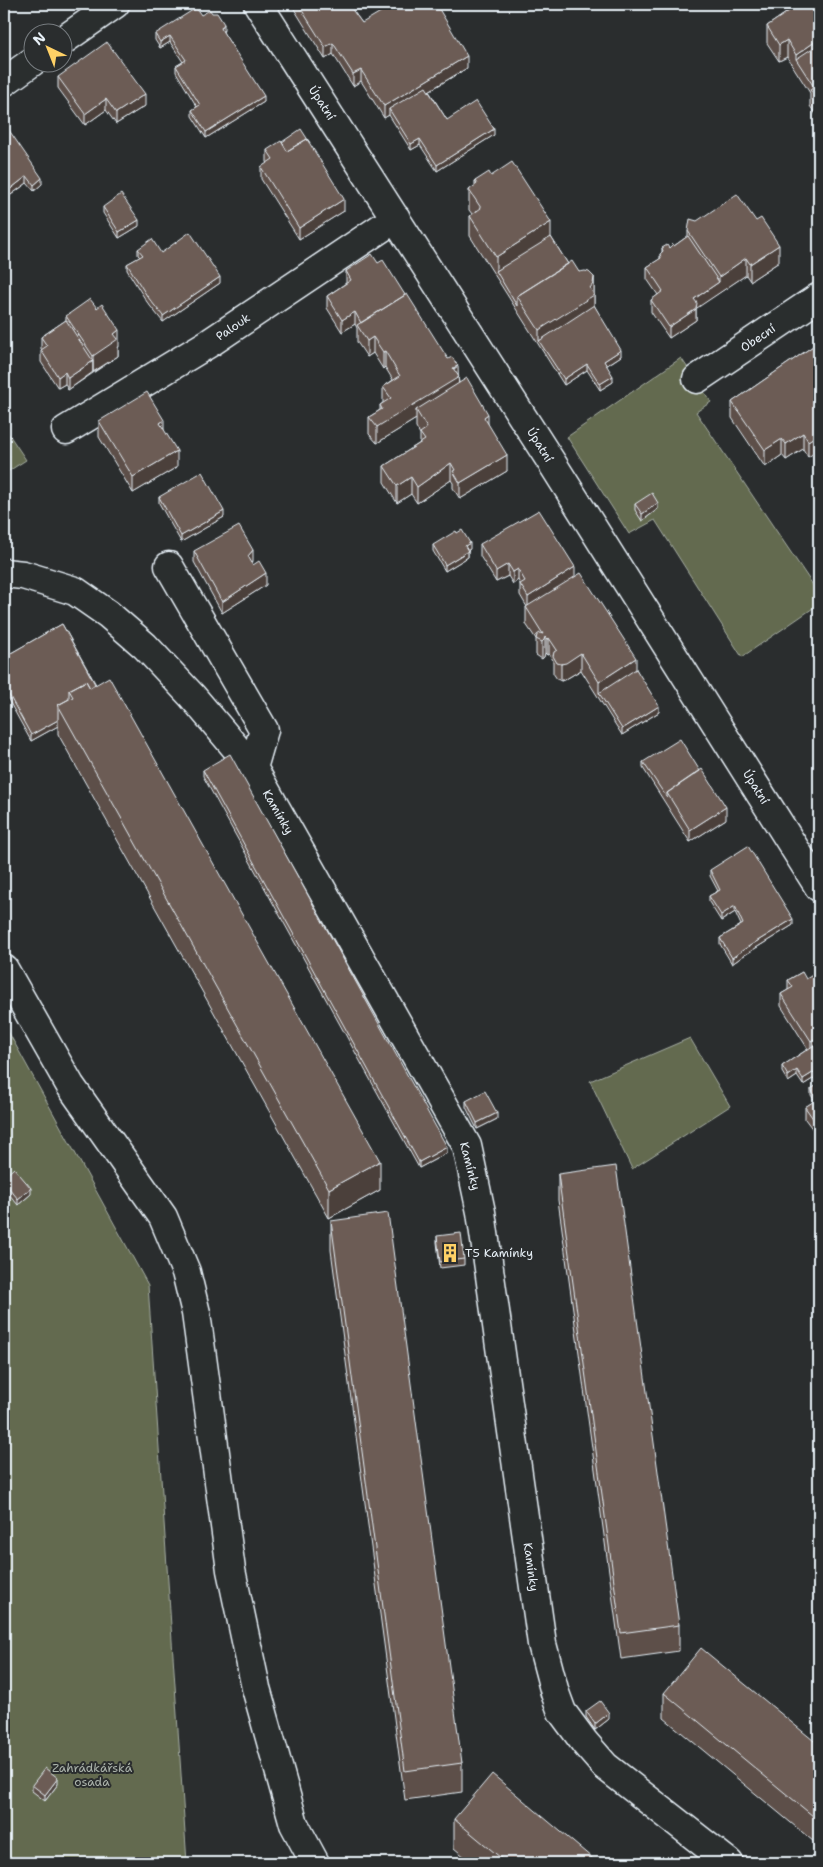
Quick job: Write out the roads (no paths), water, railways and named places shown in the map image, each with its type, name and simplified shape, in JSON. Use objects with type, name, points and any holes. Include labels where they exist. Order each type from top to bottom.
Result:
[{"type":"street","points":[[72,34],[115,4]]},
{"type":"street","name":"Úpatní","points":[[258,4],[396,218],[819,887]]},
{"type":"street","points":[[4,82],[22,69]]},
{"type":"street","name":"Palouk","points":[[66,430],[211,342],[396,218]]},
{"type":"street","name":"Obecní","points":[[696,379],[819,297]]},
{"type":"street","points":[[169,566],[264,730],[253,768]]},
{"type":"street","name":"Kamínky","points":[[4,572],[23,575],[75,591],[108,614],[145,646],[192,696],[253,768],[468,1146],[481,1212],[542,1644],[555,1693],[562,1712],[605,1766],[729,1863]]},
{"type":"street","points":[[4,970],[70,1085],[163,1218],[186,1272],[196,1313],[231,1570],[252,1670],[294,1824],[316,1863]]},
{"type":"place","name":"T5 Kamínky","points":[[450,1253]]},
{"type":"park label","name":"Zahrádkářská osada","points":[[92,1775]]}]
